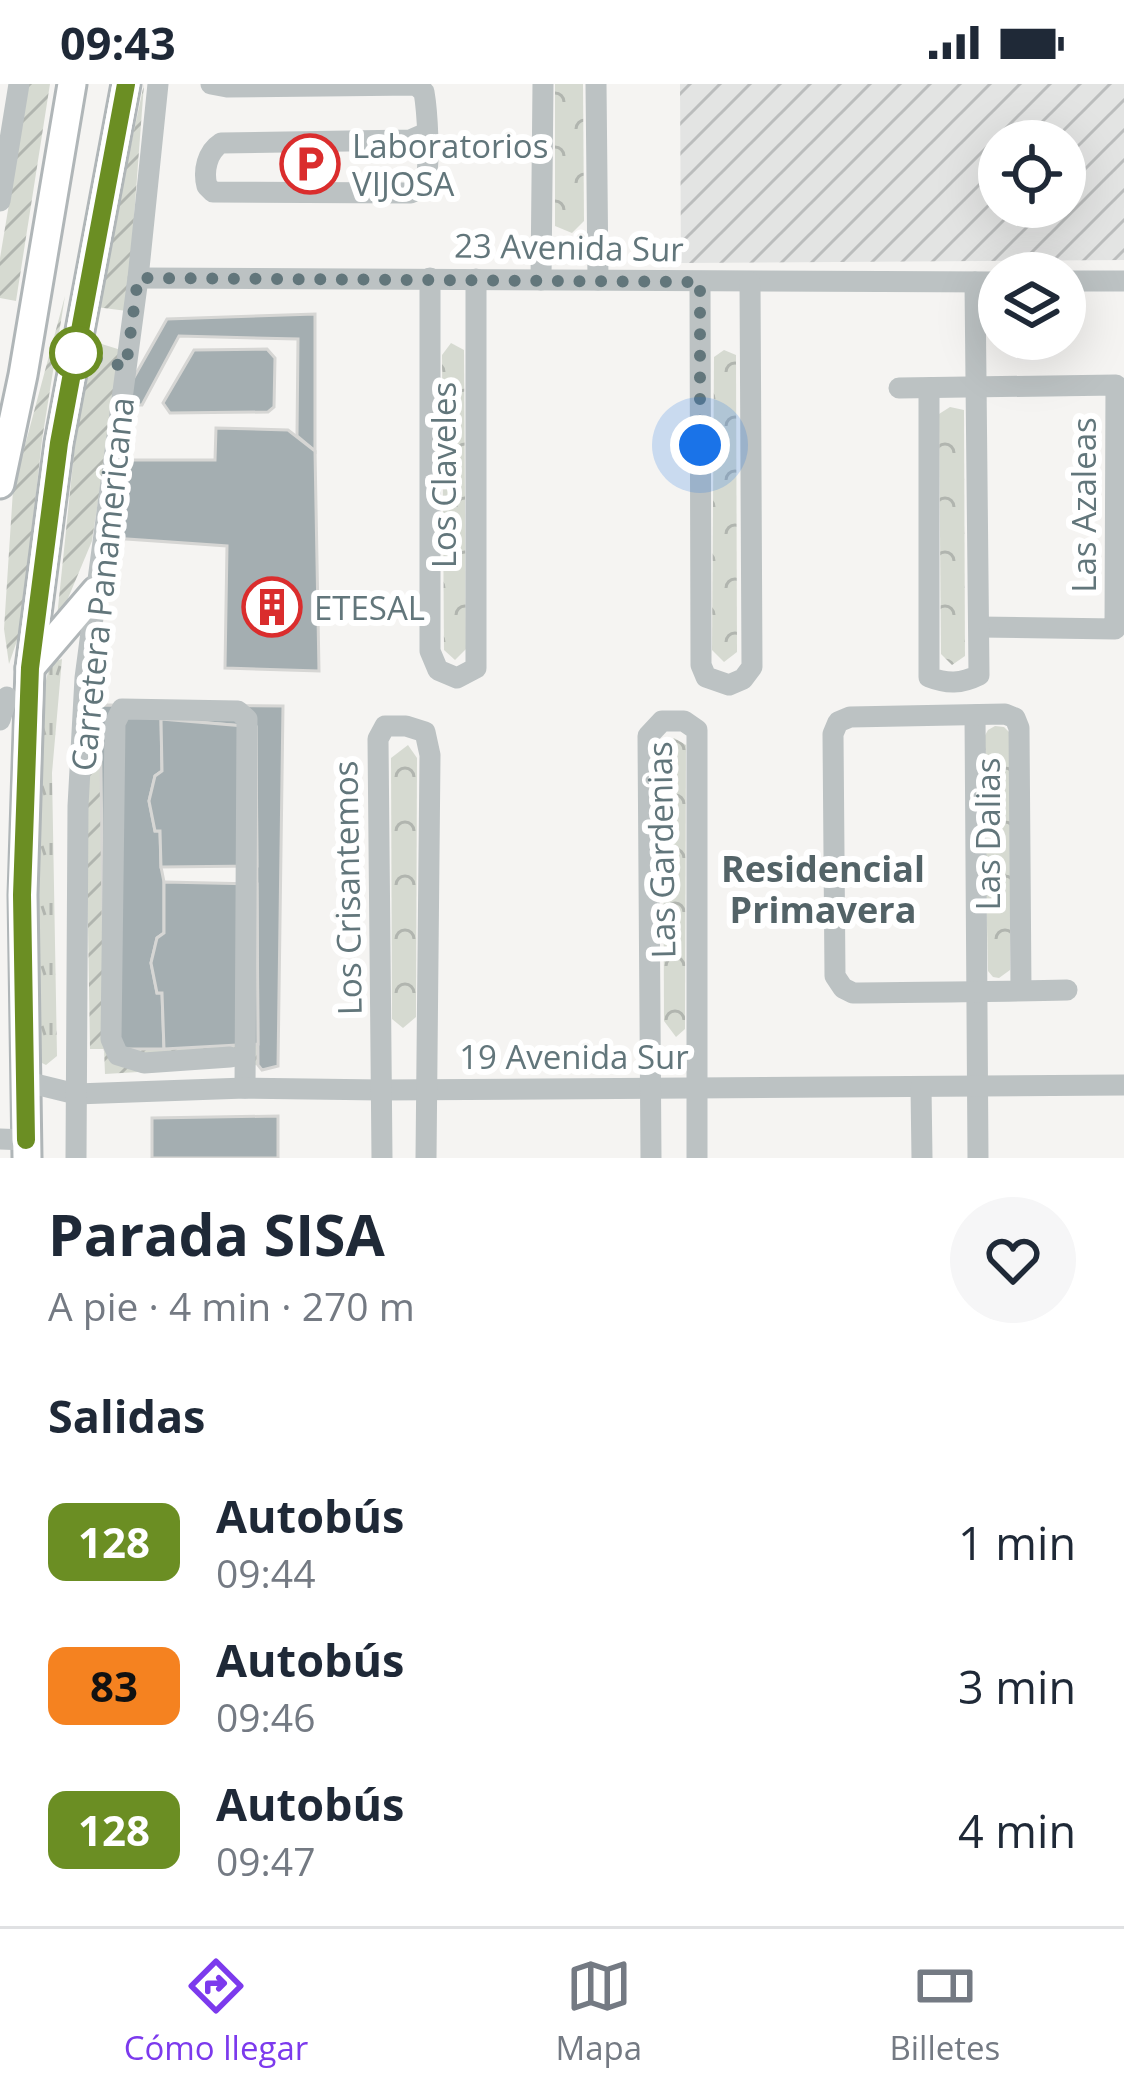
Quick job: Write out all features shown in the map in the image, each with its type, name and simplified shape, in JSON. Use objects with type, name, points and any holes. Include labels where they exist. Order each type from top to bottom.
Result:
[{"type":"main road","points":[[0,484],[73,84]]},
{"type":"main road","name":"Carretera Panamericana","points":[[18,1146],[27,1082],[22,895],[30,668],[59,443],[126,84]]},
{"type":"main road","points":[[30,668],[96,591]]},
{"type":"street","points":[[0,201],[19,84]]},
{"type":"street","name":"Carretera Panamericana","points":[[76,1158],[79,806],[86,678],[158,84]]},
{"type":"street","points":[[211,84],[416,85],[424,88],[426,134],[426,177],[411,193],[213,192],[205,177],[212,153],[221,143],[410,140],[426,134]]},
{"type":"street","points":[[542,280],[543,84]]},
{"type":"street","points":[[596,84],[598,280]]},
{"type":"street","name":"23 Avenida Sur","points":[[138,278],[978,282]]},
{"type":"street","name":"Los Claveles","points":[[430,278],[430,651],[438,670],[458,678],[476,668],[476,279]]},
{"type":"street","points":[[1086,281],[1124,281]]},
{"type":"street","points":[[700,282],[701,665],[706,677],[729,685],[743,680],[752,667],[750,282]]},
{"type":"street","points":[[929,388],[929,677],[952,683],[979,675],[975,282]]},
{"type":"street","name":"Las Azaleas","points":[[899,388],[1116,385],[1115,629],[979,627]]},
{"type":"street","points":[[0,719],[7,697]]},
{"type":"street","points":[[230,1057],[144,1063],[118,1054],[111,1039],[115,723],[122,709],[238,711],[247,719],[245,1088]]},
{"type":"street","name":"Las Dalias","points":[[1021,991],[1019,728],[1015,718],[1005,714],[850,717],[838,722],[832,734],[836,976],[842,988],[853,993],[977,992],[1067,990]]},
{"type":"street","name":"Las Dalias","points":[[974,715],[978,1158]]},
{"type":"street","name":"Las Gardenias","points":[[650,1088],[648,736],[662,721],[685,721],[697,730],[696,1088]]},
{"type":"street","name":"Los Crisantemos","points":[[381,1090],[378,739],[385,726],[406,726],[425,732],[430,755],[425,1090]]},
{"type":"street","name":"19 Avenida Sur","points":[[27,1082],[76,1094],[245,1088],[1124,1085]]},
{"type":"street","points":[[920,1087],[922,1158]]},
{"type":"street","points":[[650,1088],[651,1158]]},
{"type":"street","points":[[696,1088],[697,1158]]},
{"type":"street","points":[[381,1090],[382,1158]]},
{"type":"street","points":[[425,1090],[426,1158]]},
{"type":"shaded area","points":[[680,84],[1124,84],[1124,260],[1086,260],[1086,252],[978,252],[978,261],[681,263]]},
{"type":"green space","points":[[29,84],[50,84],[16,301],[0,298],[0,258]]},
{"type":"green space","points":[[144,84],[127,311],[96,307]]},
{"type":"green space","points":[[555,84],[583,84],[584,221],[572,233],[555,226]]},
{"type":"green space","points":[[65,296],[42,440],[21,629],[9,664],[4,629],[13,490]]},
{"type":"green space","points":[[92,341],[121,350],[92,541],[56,627],[76,434]]},
{"type":"green space","points":[[451,343],[464,350],[466,649],[455,660],[444,650],[442,355]]},
{"type":"green space","points":[[724,350],[736,355],[737,652],[724,662],[712,650],[714,357]]},
{"type":"green space","points":[[950,407],[964,410],[965,656],[952,665],[941,654],[939,414]]},
{"type":"green space","points":[[62,659],[52,773],[57,1056],[46,1065],[38,1061],[32,742],[50,663]]},
{"type":"green space","points":[[88,705],[100,705],[105,1048],[258,1044],[258,1065],[105,1074],[104,1049],[90,1049]]},
{"type":"green space","points":[[995,726],[1010,733],[1010,970],[999,978],[988,971],[983,739]]},
{"type":"green space","points":[[674,738],[686,745],[685,1029],[676,1037],[664,1021],[663,745]]},
{"type":"green space","points":[[408,745],[417,758],[416,1017],[403,1028],[392,1019],[391,758]]},
{"type":"building","points":[[315,314],[315,451],[297,436],[298,339],[179,336],[142,405],[127,405],[128,388],[167,319]]},
{"type":"building","points":[[267,349],[275,358],[274,407],[268,412],[170,413],[163,403],[194,350]]},
{"type":"building","name":"ETESAL","points":[[216,428],[288,430],[315,451],[319,671],[225,668],[227,546],[113,538],[124,460],[215,460]]},
{"type":"building","points":[[100,705],[283,706],[278,1066],[262,1070],[258,1065],[256,727],[161,719],[162,771],[155,776],[149,801],[155,831],[160,831],[164,882],[164,933],[157,938],[151,963],[157,993],[162,993],[164,1049],[105,1049]]},
{"type":"building","points":[[161,719],[256,727],[257,866],[161,867],[160,831],[155,831],[149,801],[155,776],[162,771]]},
{"type":"building","points":[[164,882],[257,884],[258,1044],[164,1049],[162,993],[157,993],[151,963],[157,938],[164,933]]},
{"type":"building","points":[[278,1116],[278,1158],[152,1158],[152,1118]]},
{"type":"bus line","name":"128","points":[[26,1140],[22,895],[30,668],[59,443],[126,84]]},
{"type":"place","name":"Laboratorios VIJOSA","points":[[310,164]]},
{"type":"place","name":"ETESAL","points":[[272,607]]},
{"type":"district","name":"Residencial Primavera","points":[[823,888]]},
{"type":"route","points":[[76,353],[126,367],[138,278],[700,282],[700,445]]}]
